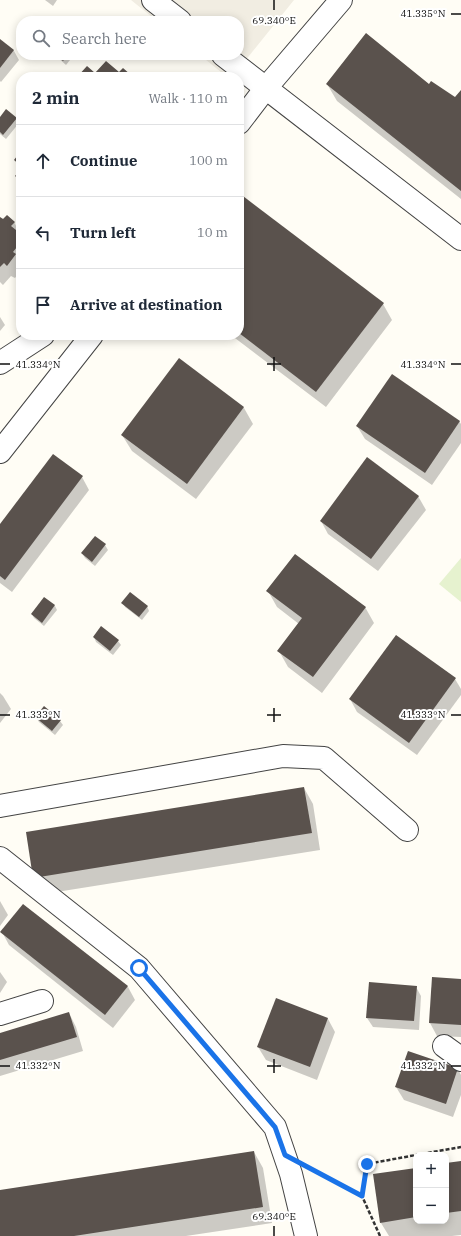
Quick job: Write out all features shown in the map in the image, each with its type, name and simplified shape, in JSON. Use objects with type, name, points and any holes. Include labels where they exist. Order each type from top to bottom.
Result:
[{"type":"lane","points":[[153,0],[174,16]]},
{"type":"lane","points":[[244,116],[265,89],[341,0]]},
{"type":"lane","points":[[229,60],[461,239]]},
{"type":"lane","points":[[0,363],[35,340]]},
{"type":"lane","points":[[0,452],[88,340]]},
{"type":"lane","points":[[0,806],[283,756],[324,758],[407,830]]},
{"type":"lane","points":[[0,858],[139,968],[275,1127],[291,1174],[306,1236]]},
{"type":"lane","points":[[0,1014],[42,1001]]},
{"type":"lane","points":[[444,1046],[461,1060]]},
{"type":"path","points":[[433,1152],[461,1147]]},
{"type":"path","points":[[285,1155],[362,1196]]},
{"type":"path","points":[[380,1236],[362,1196],[367,1164],[413,1156]]},
{"type":"green space","points":[[461,558],[461,602],[439,584]]},
{"type":"shaded area","points":[[131,0],[294,0],[236,72],[221,72],[206,60],[244,60],[244,16],[151,16]]},
{"type":"building","points":[[366,33],[429,84],[431,81],[455,97],[461,90],[461,191],[326,84]]},
{"type":"building","points":[[0,39],[14,50],[0,68]]},
{"type":"building","points":[[106,61],[119,72],[96,72]]},
{"type":"building","points":[[87,66],[94,72],[82,72]]},
{"type":"building","points":[[123,68],[128,72],[119,72]]},
{"type":"building","points":[[6,109],[16,117],[3,135],[0,132],[0,117]]},
{"type":"building","points":[[244,197],[384,303],[316,392],[244,337]]},
{"type":"building","points":[[7,215],[15,222],[11,226],[16,230],[16,248],[13,252],[16,254],[7,266],[4,263],[0,267],[0,217],[3,219]]},
{"type":"building","points":[[179,358],[244,407],[187,484],[121,435]]},
{"type":"building","points":[[392,374],[460,421],[425,473],[356,426]]},
{"type":"building","points":[[53,454],[83,476],[5,580],[0,576],[0,524]]},
{"type":"building","points":[[367,457],[419,496],[371,559],[320,521]]},
{"type":"building","points":[[95,536],[106,544],[92,562],[81,553]]},
{"type":"building","points":[[295,554],[366,607],[313,677],[277,651],[302,618],[266,591]]},
{"type":"building","points":[[130,592],[148,606],[139,617],[121,603]]},
{"type":"building","points":[[44,597],[55,605],[42,623],[31,614]]},
{"type":"building","points":[[101,626],[119,640],[110,651],[93,637]]},
{"type":"building","points":[[396,635],[456,678],[409,743],[349,699]]},
{"type":"building","points":[[44,706],[61,720],[52,731],[35,717]]},
{"type":"building","points":[[304,787],[312,833],[33,878],[26,832]]},
{"type":"building","points":[[23,904],[128,986],[105,1015],[0,932]]},
{"type":"building","points":[[432,977],[461,979],[461,1025],[429,1023]]},
{"type":"building","points":[[369,982],[417,986],[414,1021],[366,1018]]},
{"type":"building","points":[[276,998],[328,1018],[310,1067],[257,1047]]},
{"type":"building","points":[[69,1012],[77,1037],[0,1060],[0,1033]]},
{"type":"building","points":[[408,1051],[458,1068],[446,1104],[395,1087]]},
{"type":"building","points":[[254,1151],[263,1207],[74,1236],[0,1236],[0,1190]]},
{"type":"building","points":[[461,1161],[461,1211],[449,1213],[449,1188],[449,1163]]},
{"type":"building","points":[[413,1168],[413,1218],[380,1223],[373,1174]]},
{"type":"route","points":[[139,968],[275,1127],[285,1155],[362,1196],[367,1164]]}]
